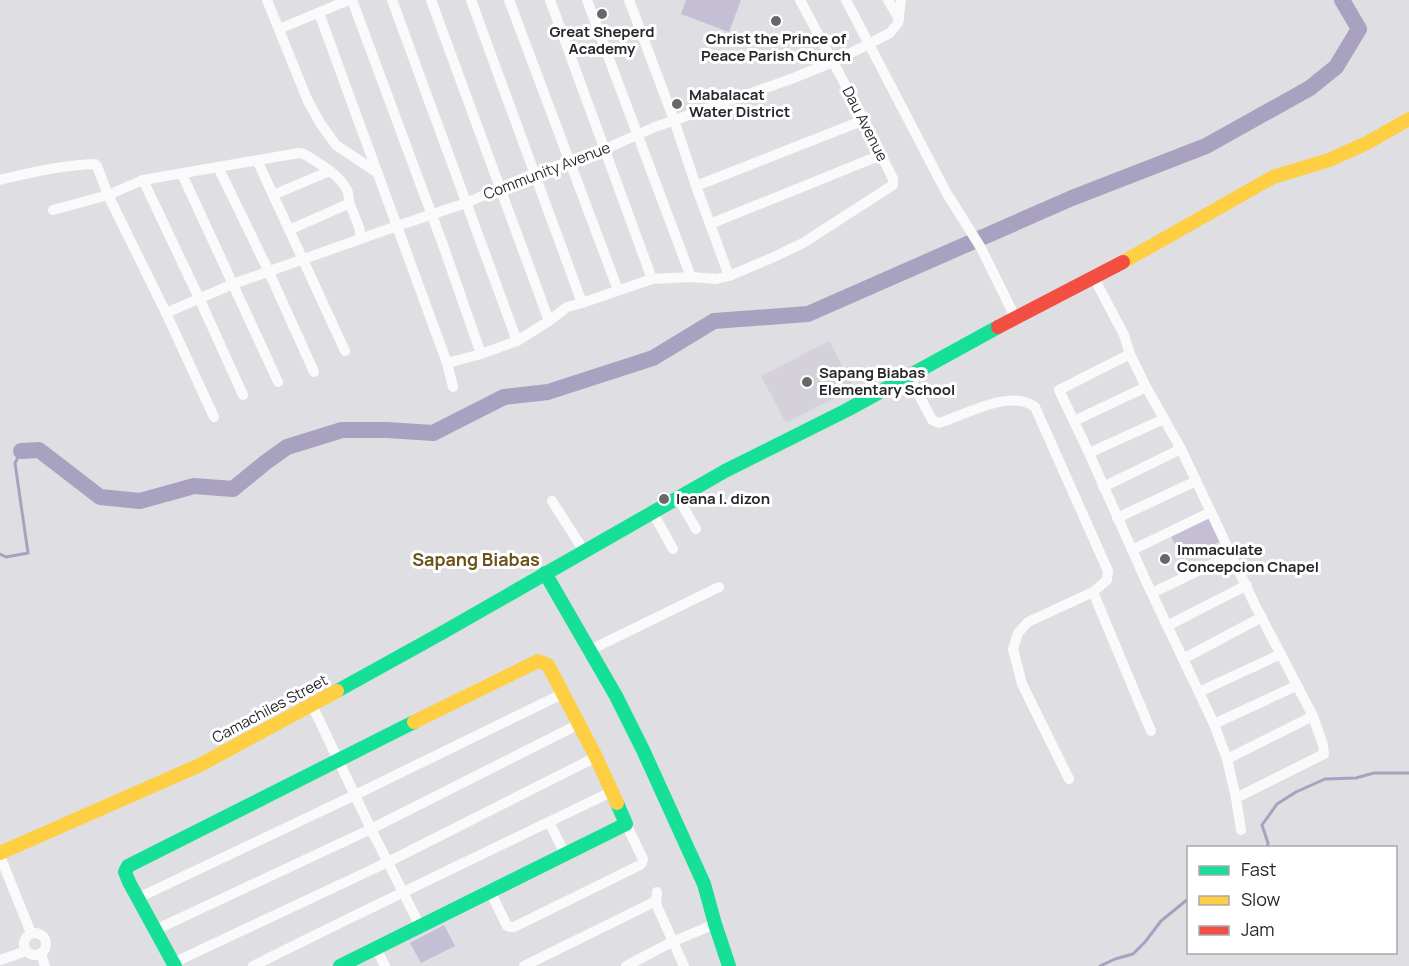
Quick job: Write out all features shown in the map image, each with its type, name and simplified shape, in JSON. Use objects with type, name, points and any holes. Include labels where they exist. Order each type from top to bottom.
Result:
[{"type":"street","points":[[267,0],[307,99],[320,123],[336,145],[378,173]]},
{"type":"street","points":[[279,29],[350,0],[481,354]]},
{"type":"street","points":[[392,0],[517,341]]},
{"type":"street","points":[[431,0],[549,321]]},
{"type":"street","points":[[471,0],[582,303]]},
{"type":"street","points":[[509,0],[618,290]]},
{"type":"street","points":[[550,0],[652,279]]},
{"type":"street","points":[[587,0],[691,277]]},
{"type":"street","points":[[447,363],[517,341],[567,307],[652,279],[691,277],[716,279],[729,276],[629,0]]},
{"type":"street","name":"Dau Avenue","points":[[729,276],[803,243],[894,185],[893,178],[864,120],[800,0]]},
{"type":"street","points":[[846,0],[946,192],[981,248],[1015,317]]},
{"type":"street","points":[[888,0],[899,19]]},
{"type":"street","points":[[899,19],[901,0]]},
{"type":"street","points":[[319,14],[447,363],[453,387]]},
{"type":"street","name":"Community Avenue","points":[[166,313],[233,284],[466,203],[535,173],[604,149],[655,126],[791,79],[833,62],[890,33],[899,19]]},
{"type":"street","name":"Camachiles Street","points":[[0,854],[200,765],[312,705],[725,471],[766,452],[1015,317],[1129,259],[1273,177],[1329,160],[1367,143],[1409,119]]},
{"type":"street","points":[[696,186],[864,120]]},
{"type":"street","points":[[53,210],[108,195],[143,180],[300,153],[337,176],[350,194],[349,202],[361,239]]},
{"type":"street","points":[[710,224],[881,155]]},
{"type":"street","points":[[256,160],[345,351]]},
{"type":"street","points":[[0,180],[31,172],[95,164],[97,166],[108,195],[214,417]]},
{"type":"street","points":[[218,167],[314,372]]},
{"type":"street","points":[[273,195],[330,171]]},
{"type":"street","points":[[182,174],[278,382]]},
{"type":"street","points":[[143,180],[243,395]]},
{"type":"street","points":[[289,230],[349,202]]},
{"type":"street","points":[[1094,276],[1124,335],[1130,354],[1146,387],[1181,449],[1231,555],[1313,716],[1323,745],[1324,753],[1236,798]]},
{"type":"street","points":[[1130,354],[1059,390],[1214,724],[1227,759],[1241,830]]},
{"type":"street","points":[[909,376],[932,420],[939,423],[992,403],[1029,402],[1035,407],[1108,571],[1107,580],[1093,591],[1028,622],[1018,633],[1013,649],[1022,684],[1069,779]]},
{"type":"street","points":[[1074,421],[1146,387]]},
{"type":"street","points":[[1089,453],[1164,419]]},
{"type":"street","points":[[1104,487],[1181,449]]},
{"type":"street","points":[[1117,518],[1196,481]]},
{"type":"street","points":[[678,498],[696,530]]},
{"type":"street","points":[[552,501],[584,551]]},
{"type":"street","points":[[1132,550],[1211,512]]},
{"type":"street","points":[[653,513],[673,549]]},
{"type":"street","points":[[1152,593],[1231,555]]},
{"type":"street","points":[[545,573],[616,696],[643,750],[704,884],[729,966]]},
{"type":"street","points":[[1167,626],[1247,585]]},
{"type":"street","points":[[590,650],[719,587]]},
{"type":"street","points":[[1093,591],[1151,731]]},
{"type":"street","points":[[1183,659],[1262,617]]},
{"type":"street","points":[[1199,692],[1281,654]]},
{"type":"street","points":[[490,891],[507,926],[514,927],[640,865],[643,859],[596,757],[548,665],[538,661],[132,863],[125,872],[174,964],[388,862],[596,757]]},
{"type":"street","points":[[1214,724],[1296,686]]},
{"type":"street","points":[[138,898],[562,694]]},
{"type":"street","points":[[312,705],[420,926]]},
{"type":"street","points":[[1227,759],[1313,716]]},
{"type":"street","points":[[155,930],[371,829],[579,724]]},
{"type":"street","points":[[258,965],[403,891],[611,792]]},
{"type":"street","points":[[549,822],[565,854]]},
{"type":"street","points":[[340,966],[626,824]]},
{"type":"street","points":[[0,854],[31,933]]},
{"type":"street","points":[[657,892],[656,904],[684,966]]},
{"type":"street","points":[[524,966],[647,905],[656,904]]},
{"type":"street","points":[[626,966],[672,942],[715,924]]},
{"type":"street","points":[[0,960],[26,951],[33,955],[41,954],[46,949],[45,937],[39,933],[31,933],[24,941],[26,951]]},
{"type":"street","points":[[376,948],[385,966]]},
{"type":"street","points":[[41,954],[45,966]]},
{"type":"shaded area","points":[[686,0],[741,0],[729,32],[681,14]]},
{"type":"shaded area","name":"Sapang Biabas Elementary School","points":[[829,341],[854,388],[786,423],[761,376]]},
{"type":"shaded area","points":[[1210,517],[1221,541],[1182,559],[1171,536]]},
{"type":"shaded area","points":[[444,925],[455,946],[421,963],[410,943]]},
{"type":"waterway","points":[[21,451],[39,450],[100,497],[140,501],[194,486],[233,489],[287,447],[342,430],[433,433],[504,397],[548,392],[653,358],[714,321],[808,314],[1072,198],[1206,146],[1310,88],[1336,67],[1359,29],[1342,0]]},
{"type":"waterway","points":[[0,554],[6,557],[28,553],[15,463],[21,451]]},
{"type":"waterway","points":[[1267,846],[1262,825],[1277,804],[1296,792],[1325,779],[1356,778],[1374,773],[1409,773]]},
{"type":"waterway","points":[[1100,966],[1133,954],[1161,921],[1187,900]]},
{"type":"traffic: fast","points":[[337,691],[725,471],[847,410],[998,327]]},
{"type":"traffic: fast","points":[[545,573],[616,696],[643,750],[704,884],[729,966]]},
{"type":"traffic: fast","points":[[175,966],[129,882],[125,872],[128,866],[414,722]]},
{"type":"traffic: fast","points":[[340,966],[626,824],[617,803]]},
{"type":"traffic: slow","points":[[1123,262],[1273,177],[1329,160],[1367,143],[1409,119]]},
{"type":"traffic: slow","points":[[414,722],[538,661],[548,665],[617,803]]},
{"type":"traffic: slow","points":[[0,853],[200,765],[337,691]]},
{"type":"traffic: jam","points":[[998,327],[1123,262]]},
{"type":"place","name":"Great Sheperd Academy","points":[[602,14]]},
{"type":"place","name":"Christ the Prince of Peace Parish Church","points":[[776,21]]},
{"type":"place","name":"Mabalacat Water District","points":[[677,104]]},
{"type":"place","name":"Sapang Biabas Elementary School","points":[[807,382]]},
{"type":"place","name":"leana l. dizon","points":[[664,499]]},
{"type":"place","name":"Immaculate Concepcion Chapel","points":[[1165,559]]},
{"type":"district","name":"Sapang Biabas","points":[[476,560]]}]
